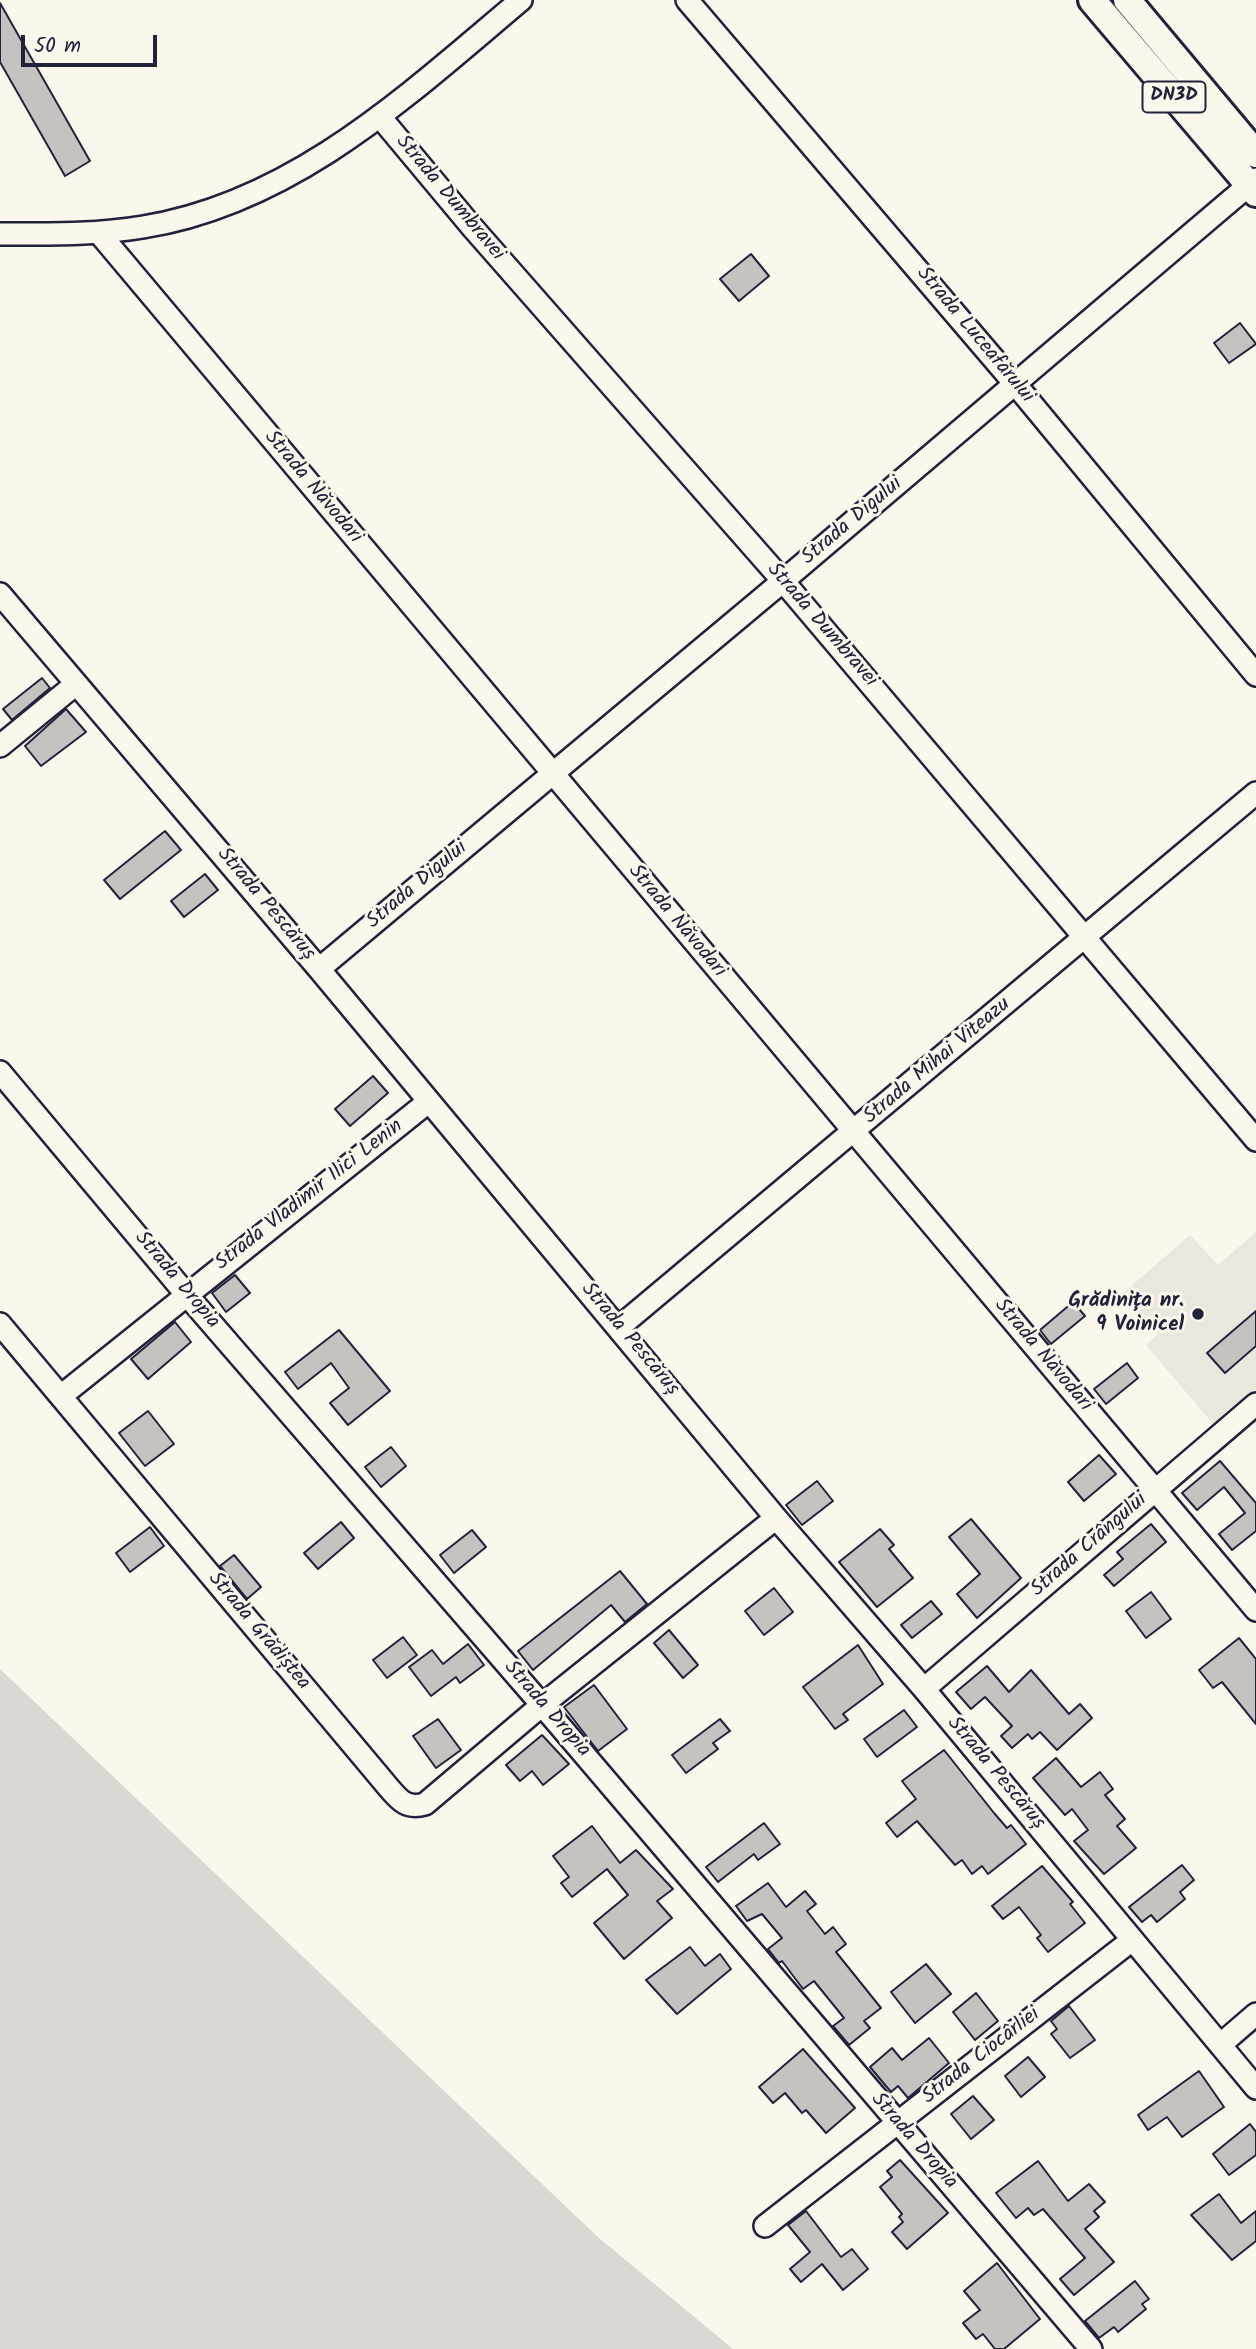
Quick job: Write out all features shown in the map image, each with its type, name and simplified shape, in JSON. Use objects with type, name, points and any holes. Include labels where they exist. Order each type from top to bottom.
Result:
[{"type":"main road","name":"DN3D","points":[[1092,0],[1254,186]]},
{"type":"main road","name":"DN3D","points":[[1127,0],[1256,154]]},
{"type":"street","points":[[0,234],[99,233],[181,219],[239,199],[315,161],[381,118],[521,0]]},
{"type":"street","name":"Strada Luceafărului","points":[[687,0],[1016,385],[1256,675]]},
{"type":"street","name":"Strada Dumbravei","points":[[381,118],[472,227],[783,582],[1256,1140]]},
{"type":"street","name":"Strada Digului","points":[[319,969],[1254,186]]},
{"type":"street","name":"Strada Năvodari","points":[[99,233],[551,775],[1256,1610]]},
{"type":"street","name":"Strada Pescăruș","points":[[0,594],[319,969],[1256,2088]]},
{"type":"street","points":[[0,746],[76,684]]},
{"type":"street","name":"Strada Mihai Viteazu","points":[[618,1328],[1256,793]]},
{"type":"street","name":"Strada Dropia","points":[[0,1072],[186,1294],[542,1705],[1091,2349]]},
{"type":"street","name":"Strada Vladimir Ilici Lenin","points":[[61,1396],[428,1102]]},
{"type":"street","name":"Strada Grădiștea","points":[[0,1324],[400,1802],[414,1807],[425,1804],[542,1705]]},
{"type":"street","name":"Strada Crângului","points":[[924,1689],[1256,1404]]},
{"type":"street","points":[[542,1705],[776,1518]]},
{"type":"street","name":"Strada Ciocârliei","points":[[765,2226],[1132,1940]]},
{"type":"street","points":[[1220,2045],[1256,2014]]},
{"type":"shaded area","name":"Grădinița nr. 9 Voinicel","points":[[1256,1232],[1256,1389],[1214,1425],[1146,1345],[1158,1334],[1122,1294],[1190,1235],[1218,1265]]},
{"type":"shaded area","points":[[0,1669],[599,2238],[733,2349],[0,2349]]},
{"type":"building","points":[[0,3],[90,161],[65,176],[0,62]]},
{"type":"building","points":[[751,254],[769,276],[739,301],[720,279]]},
{"type":"building","points":[[1240,323],[1256,344],[1229,363],[1214,343]]},
{"type":"building","points":[[42,678],[50,688],[12,720],[3,709]]},
{"type":"building","points":[[66,709],[86,732],[41,766],[25,746]]},
{"type":"building","points":[[165,831],[181,850],[120,899],[104,880]]},
{"type":"building","points":[[205,874],[218,890],[184,917],[171,901]]},
{"type":"building","points":[[373,1076],[388,1093],[350,1126],[335,1109]]},
{"type":"building","points":[[235,1275],[250,1293],[226,1312],[212,1293]]},
{"type":"building","points":[[1073,1302],[1085,1316],[1051,1344],[1040,1330]]},
{"type":"building","points":[[1256,1311],[1256,1346],[1225,1373],[1207,1353]]},
{"type":"building","points":[[175,1322],[191,1342],[148,1379],[131,1359]]},
{"type":"building","points":[[339,1330],[390,1391],[348,1425],[330,1403],[349,1388],[331,1363],[298,1389],[285,1372]]},
{"type":"building","points":[[1127,1363],[1138,1378],[1106,1404],[1094,1389]]},
{"type":"building","points":[[148,1411],[174,1444],[145,1466],[119,1433]]},
{"type":"building","points":[[391,1447],[406,1466],[381,1487],[365,1467]]},
{"type":"building","points":[[1099,1455],[1116,1474],[1084,1501],[1068,1482]]},
{"type":"building","points":[[1220,1461],[1256,1503],[1256,1531],[1232,1550],[1219,1534],[1245,1513],[1224,1487],[1197,1510],[1182,1493]]},
{"type":"building","points":[[817,1481],[833,1501],[802,1525],[786,1505]]},
{"type":"building","points":[[971,1519],[1021,1578],[977,1618],[957,1594],[980,1574],[949,1537]]},
{"type":"building","points":[[341,1522],[354,1538],[318,1569],[304,1553]]},
{"type":"building","points":[[1151,1524],[1166,1542],[1114,1586],[1104,1575],[1123,1559],[1117,1552]]},
{"type":"building","points":[[150,1527],[164,1546],[130,1572],[116,1553]]},
{"type":"building","points":[[880,1529],[894,1545],[889,1549],[913,1578],[877,1607],[839,1562]]},
{"type":"building","points":[[472,1530],[486,1547],[454,1573],[440,1555]]},
{"type":"building","points":[[234,1555],[261,1587],[247,1599],[220,1566]]},
{"type":"building","points":[[620,1571],[647,1604],[625,1622],[611,1605],[533,1670],[518,1651]]},
{"type":"building","points":[[774,1588],[793,1612],[764,1635],[745,1611]]},
{"type":"building","points":[[1151,1592],[1171,1619],[1146,1638],[1126,1611]]},
{"type":"building","points":[[931,1601],[942,1614],[912,1638],[901,1625]]},
{"type":"building","points":[[669,1630],[698,1665],[683,1678],[654,1643]]},
{"type":"building","points":[[403,1637],[417,1655],[387,1678],[373,1660]]},
{"type":"building","points":[[1239,1638],[1256,1659],[1256,1724],[1222,1682],[1213,1688],[1199,1670]]},
{"type":"building","points":[[468,1644],[484,1665],[460,1683],[456,1677],[431,1696],[409,1667],[432,1650],[443,1664]]},
{"type":"building","points":[[858,1645],[883,1684],[843,1714],[848,1720],[835,1729],[803,1687]]},
{"type":"building","points":[[987,1666],[1009,1692],[1031,1670],[1069,1714],[1080,1704],[1092,1718],[1057,1750],[1040,1732],[1032,1739],[1028,1734],[1012,1748],[1001,1736],[1012,1726],[985,1697],[971,1709],[956,1692]]},
{"type":"building","points":[[594,1685],[627,1729],[598,1751],[564,1707]]},
{"type":"building","points":[[904,1710],[917,1727],[877,1757],[864,1739]]},
{"type":"building","points":[[438,1719],[461,1750],[436,1768],[413,1736]]},
{"type":"building","points":[[720,1719],[730,1731],[713,1743],[718,1749],[686,1773],[672,1755]]},
{"type":"building","points":[[542,1735],[569,1764],[543,1785],[532,1771],[520,1781],[506,1765]]},
{"type":"building","points":[[944,1750],[1007,1828],[1011,1825],[1026,1844],[988,1874],[982,1866],[972,1874],[962,1860],[955,1865],[917,1821],[897,1837],[886,1823],[916,1799],[902,1781]]},
{"type":"building","points":[[1056,1758],[1081,1787],[1100,1772],[1113,1789],[1105,1795],[1125,1819],[1117,1826],[1136,1848],[1104,1874],[1074,1841],[1088,1830],[1072,1809],[1065,1815],[1033,1778]]},
{"type":"building","points":[[764,1823],[780,1844],[758,1860],[754,1854],[718,1882],[706,1867]]},
{"type":"building","points":[[592,1826],[620,1863],[636,1850],[673,1889],[657,1901],[672,1918],[624,1959],[594,1923],[628,1895],[607,1869],[572,1897],[561,1883],[569,1877],[553,1856]]},
{"type":"building","points":[[1182,1865],[1194,1880],[1180,1892],[1185,1899],[1157,1922],[1151,1915],[1142,1922],[1129,1907]]},
{"type":"building","points":[[1042,1866],[1073,1902],[1070,1904],[1085,1923],[1048,1952],[1037,1938],[1041,1935],[1019,1907],[1003,1919],[992,1906]]},
{"type":"building","points":[[768,1883],[786,1907],[805,1891],[816,1904],[807,1911],[825,1934],[833,1927],[846,1944],[836,1952],[881,2008],[864,2021],[870,2028],[849,2045],[833,2026],[844,2018],[814,1981],[803,1989],[782,1961],[779,1963],[768,1949],[782,1938],[762,1914],[747,1921],[736,1906]]},
{"type":"building","points":[[690,1947],[705,1966],[720,1954],[731,1969],[677,2014],[646,1980]]},
{"type":"building","points":[[926,1964],[951,1994],[915,2023],[891,1992]]},
{"type":"building","points":[[976,1993],[998,2021],[975,2040],[953,2012]]},
{"type":"building","points":[[1069,2006],[1095,2040],[1070,2058],[1051,2034],[1057,2029],[1051,2021]]},
{"type":"building","points":[[929,2038],[949,2063],[908,2098],[898,2086],[891,2092],[870,2067],[892,2048],[902,2060]]},
{"type":"building","points":[[803,2049],[855,2108],[826,2133],[806,2110],[802,2113],[785,2093],[773,2103],[759,2087]]},
{"type":"building","points":[[1028,2057],[1045,2077],[1021,2097],[1005,2076]]},
{"type":"building","points":[[1199,2071],[1224,2107],[1182,2137],[1167,2117],[1148,2130],[1138,2115]]},
{"type":"building","points":[[973,2096],[994,2120],[971,2139],[951,2114]]},
{"type":"building","points":[[1250,2124],[1256,2132],[1256,2155],[1229,2175],[1213,2154]]},
{"type":"building","points":[[900,2160],[948,2213],[907,2249],[892,2232],[903,2222],[899,2217],[902,2214],[880,2187],[892,2177],[887,2171]]},
{"type":"building","points":[[1038,2161],[1068,2201],[1089,2184],[1105,2202],[1094,2211],[1099,2217],[1085,2229],[1114,2262],[1074,2295],[1060,2279],[1085,2258],[1043,2209],[1034,2215],[1028,2208],[1016,2218],[996,2193]]},
{"type":"building","points":[[1219,2194],[1241,2223],[1256,2211],[1256,2241],[1232,2260],[1191,2215]]},
{"type":"building","points":[[806,2211],[841,2257],[852,2249],[868,2269],[843,2290],[822,2264],[801,2282],[790,2269],[810,2252],[788,2225]]},
{"type":"building","points":[[997,2263],[1040,2319],[1004,2349],[995,2349],[983,2334],[976,2339],[963,2323],[980,2310],[964,2291]]},
{"type":"building","points":[[1135,2281],[1149,2299],[1142,2304],[1146,2309],[1118,2332],[1114,2327],[1099,2338],[1085,2321]]},
{"type":"place","name":"Grădinița nr. 9 Voinicel","points":[[1198,1314]]}]
